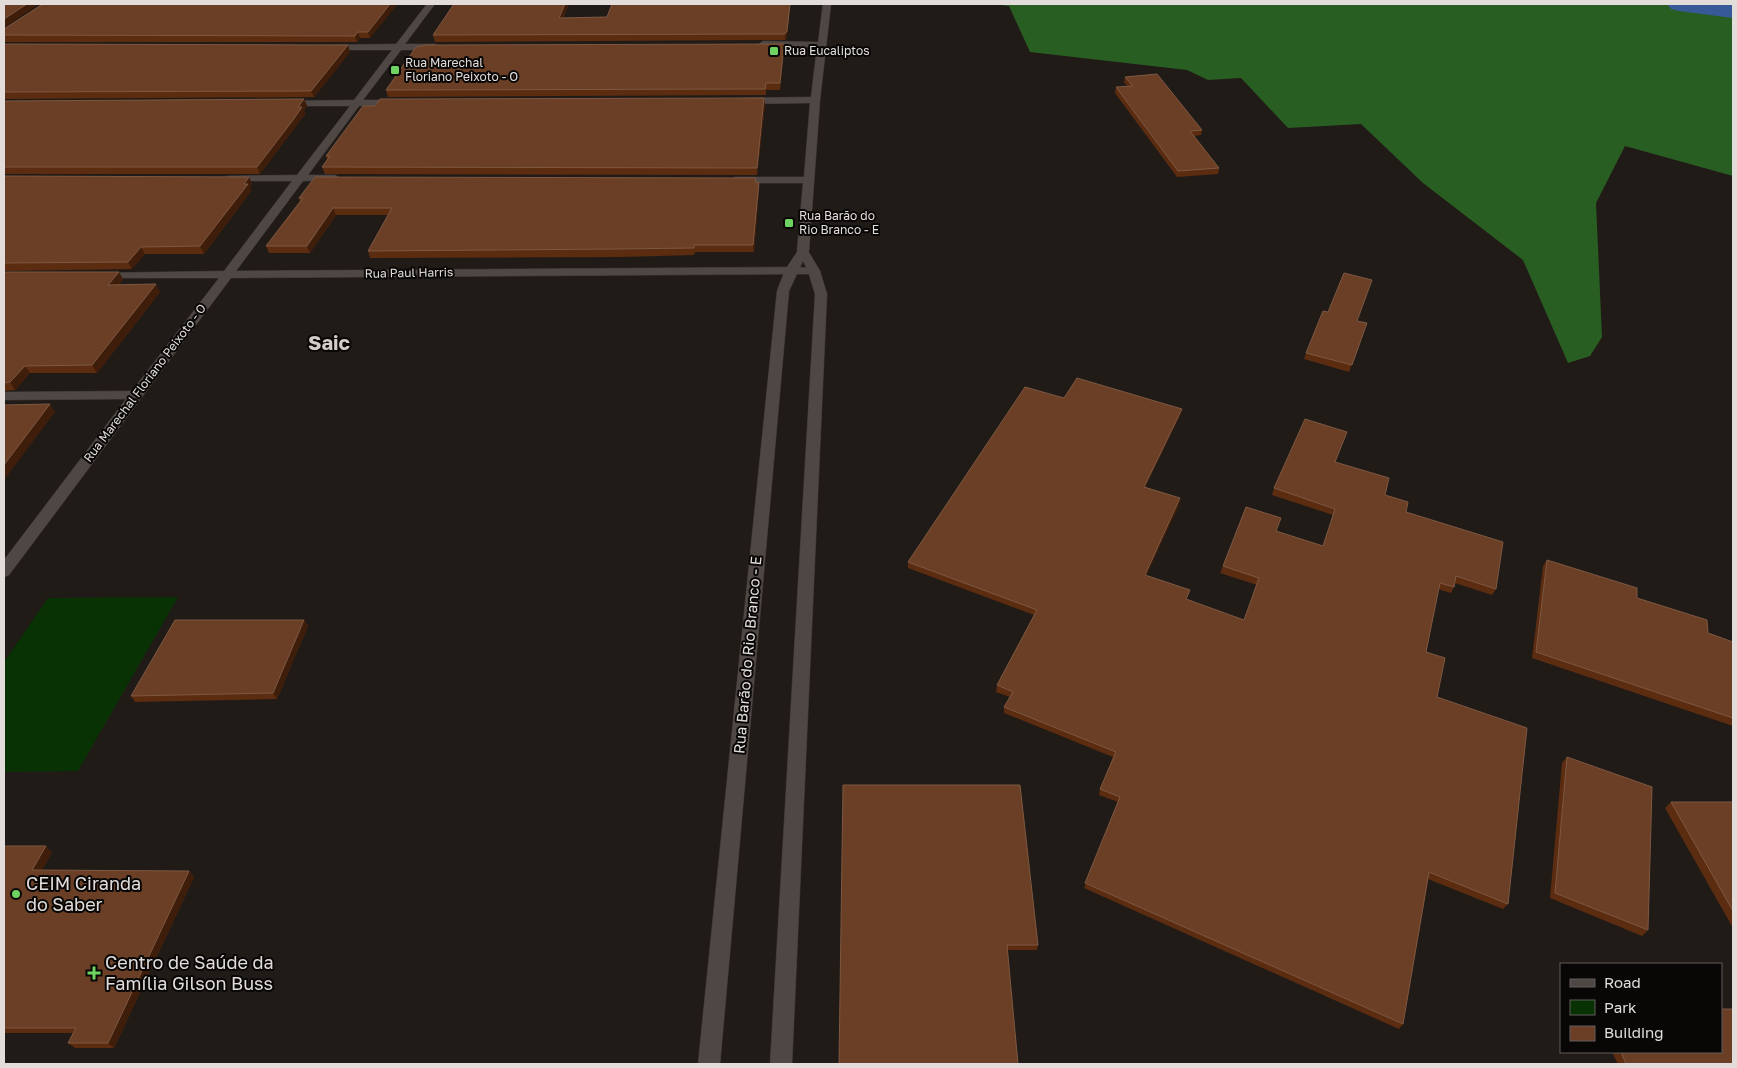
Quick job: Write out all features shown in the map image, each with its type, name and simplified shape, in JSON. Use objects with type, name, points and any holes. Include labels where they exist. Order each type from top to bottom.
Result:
[{"type":"street","name":"Rua Marechal Floriano Peixoto - O","points":[[7,562],[136,395],[431,4]]},
{"type":"street","name":"Rua Barão do Rio Branco - E","points":[[709,1064],[783,291],[791,270],[803,252],[815,100],[827,4]]},
{"type":"street","points":[[753,44],[822,45]]},
{"type":"street","points":[[319,47],[447,47]]},
{"type":"street","points":[[735,101],[815,100]]},
{"type":"street","points":[[278,103],[406,103]]},
{"type":"street","points":[[220,178],[349,178]]},
{"type":"street","points":[[729,180],[809,180]]},
{"type":"street","points":[[781,1064],[821,294],[814,271],[803,252]]},
{"type":"street","name":"Rua Paul Harris","points":[[91,275],[814,271]]},
{"type":"street","points":[[4,396],[136,395]]},
{"type":"green space","points":[[992,4],[1733,4],[1733,176],[1625,146],[1596,203],[1602,337],[1590,356],[1568,363],[1523,260],[1423,183],[1361,124],[1288,128],[1241,78],[1208,80],[1187,70],[1030,52],[1009,6]]},
{"type":"green space","points":[[178,597],[78,771],[4,772],[4,662],[48,598]]},
{"type":"building","points":[[4,4],[27,4],[4,19]]},
{"type":"building","points":[[43,4],[390,4],[368,32],[358,32],[355,36],[4,35],[4,29]]},
{"type":"building","points":[[454,4],[565,4],[559,18],[607,17],[612,4],[790,4],[785,34],[433,35]]},
{"type":"building","points":[[4,44],[348,45],[311,91],[4,92]]},
{"type":"building","points":[[784,44],[780,83],[766,83],[765,89],[386,90],[416,47],[427,45]]},
{"type":"building","points":[[1157,74],[1202,130],[1190,131],[1219,168],[1178,171],[1116,87],[1133,86],[1125,77]]},
{"type":"building","points":[[764,98],[757,168],[322,167],[330,156],[326,156],[363,106],[375,106],[380,99]]},
{"type":"building","points":[[304,99],[298,107],[302,107],[257,167],[4,167],[4,101]]},
{"type":"building","points":[[4,176],[249,177],[244,184],[248,184],[200,246],[141,247],[128,262],[4,263]]},
{"type":"building","points":[[315,177],[756,178],[755,182],[759,182],[753,245],[694,245],[694,248],[368,251],[392,208],[333,208],[307,246],[266,246],[303,198],[299,198]]},
{"type":"building","points":[[4,272],[119,272],[108,285],[156,284],[92,365],[25,366],[10,382],[4,383]]},
{"type":"building","points":[[1344,273],[1372,280],[1357,321],[1367,323],[1352,365],[1306,353],[1323,311],[1328,312]]},
{"type":"building","points":[[1077,378],[1182,409],[1144,487],[1180,498],[1145,575],[1190,590],[1186,599],[1244,620],[1259,578],[1223,566],[1246,507],[1281,518],[1276,531],[1323,546],[1335,509],[1274,488],[1305,419],[1347,432],[1335,462],[1389,478],[1385,495],[1408,502],[1406,512],[1503,542],[1496,589],[1456,576],[1454,587],[1440,583],[1426,652],[1445,658],[1437,697],[1527,728],[1508,904],[1429,872],[1403,1024],[1085,883],[1120,797],[1100,789],[1116,752],[1004,707],[1013,692],[997,685],[1037,610],[908,562],[1025,387],[1064,398]]},
{"type":"building","points":[[50,404],[4,465],[4,405]]},
{"type":"building","points":[[1547,560],[1637,588],[1637,598],[1707,620],[1708,633],[1733,642],[1733,718],[1536,652]]},
{"type":"building","points":[[175,620],[304,620],[273,693],[131,696]]},
{"type":"building","points":[[1567,757],[1652,787],[1648,930],[1555,893]]},
{"type":"building","points":[[843,785],[1020,785],[1038,945],[1007,945],[1018,1064],[839,1064]]},
{"type":"building","points":[[1671,802],[1733,802],[1733,911]]},
{"type":"building","name":"Centro de Saúde da Família Gilson Buss","points":[[4,846],[46,846],[32,870],[189,871],[108,1043],[68,1043],[76,1028],[4,1028]]},
{"type":"building","points":[[1722,1009],[1733,1009],[1733,1064],[1626,1064],[1621,1053],[1722,1053]]},
{"type":"waterway","points":[[1679,4],[1733,11]]},
{"type":"place","name":"Rua Eucaliptos","points":[[774,51]]},
{"type":"place","name":"Rua Marechal Floriano Peixoto - O","points":[[395,70]]},
{"type":"place","name":"Rua Barão do Rio Branco - E","points":[[789,223]]},
{"type":"place","name":"CEIM Ciranda do Saber","points":[[16,894]]},
{"type":"place","name":"Centro de Saúde da Família Gilson Buss","points":[[94,973]]},
{"type":"district","name":"Saic","points":[[329,343]]}]
